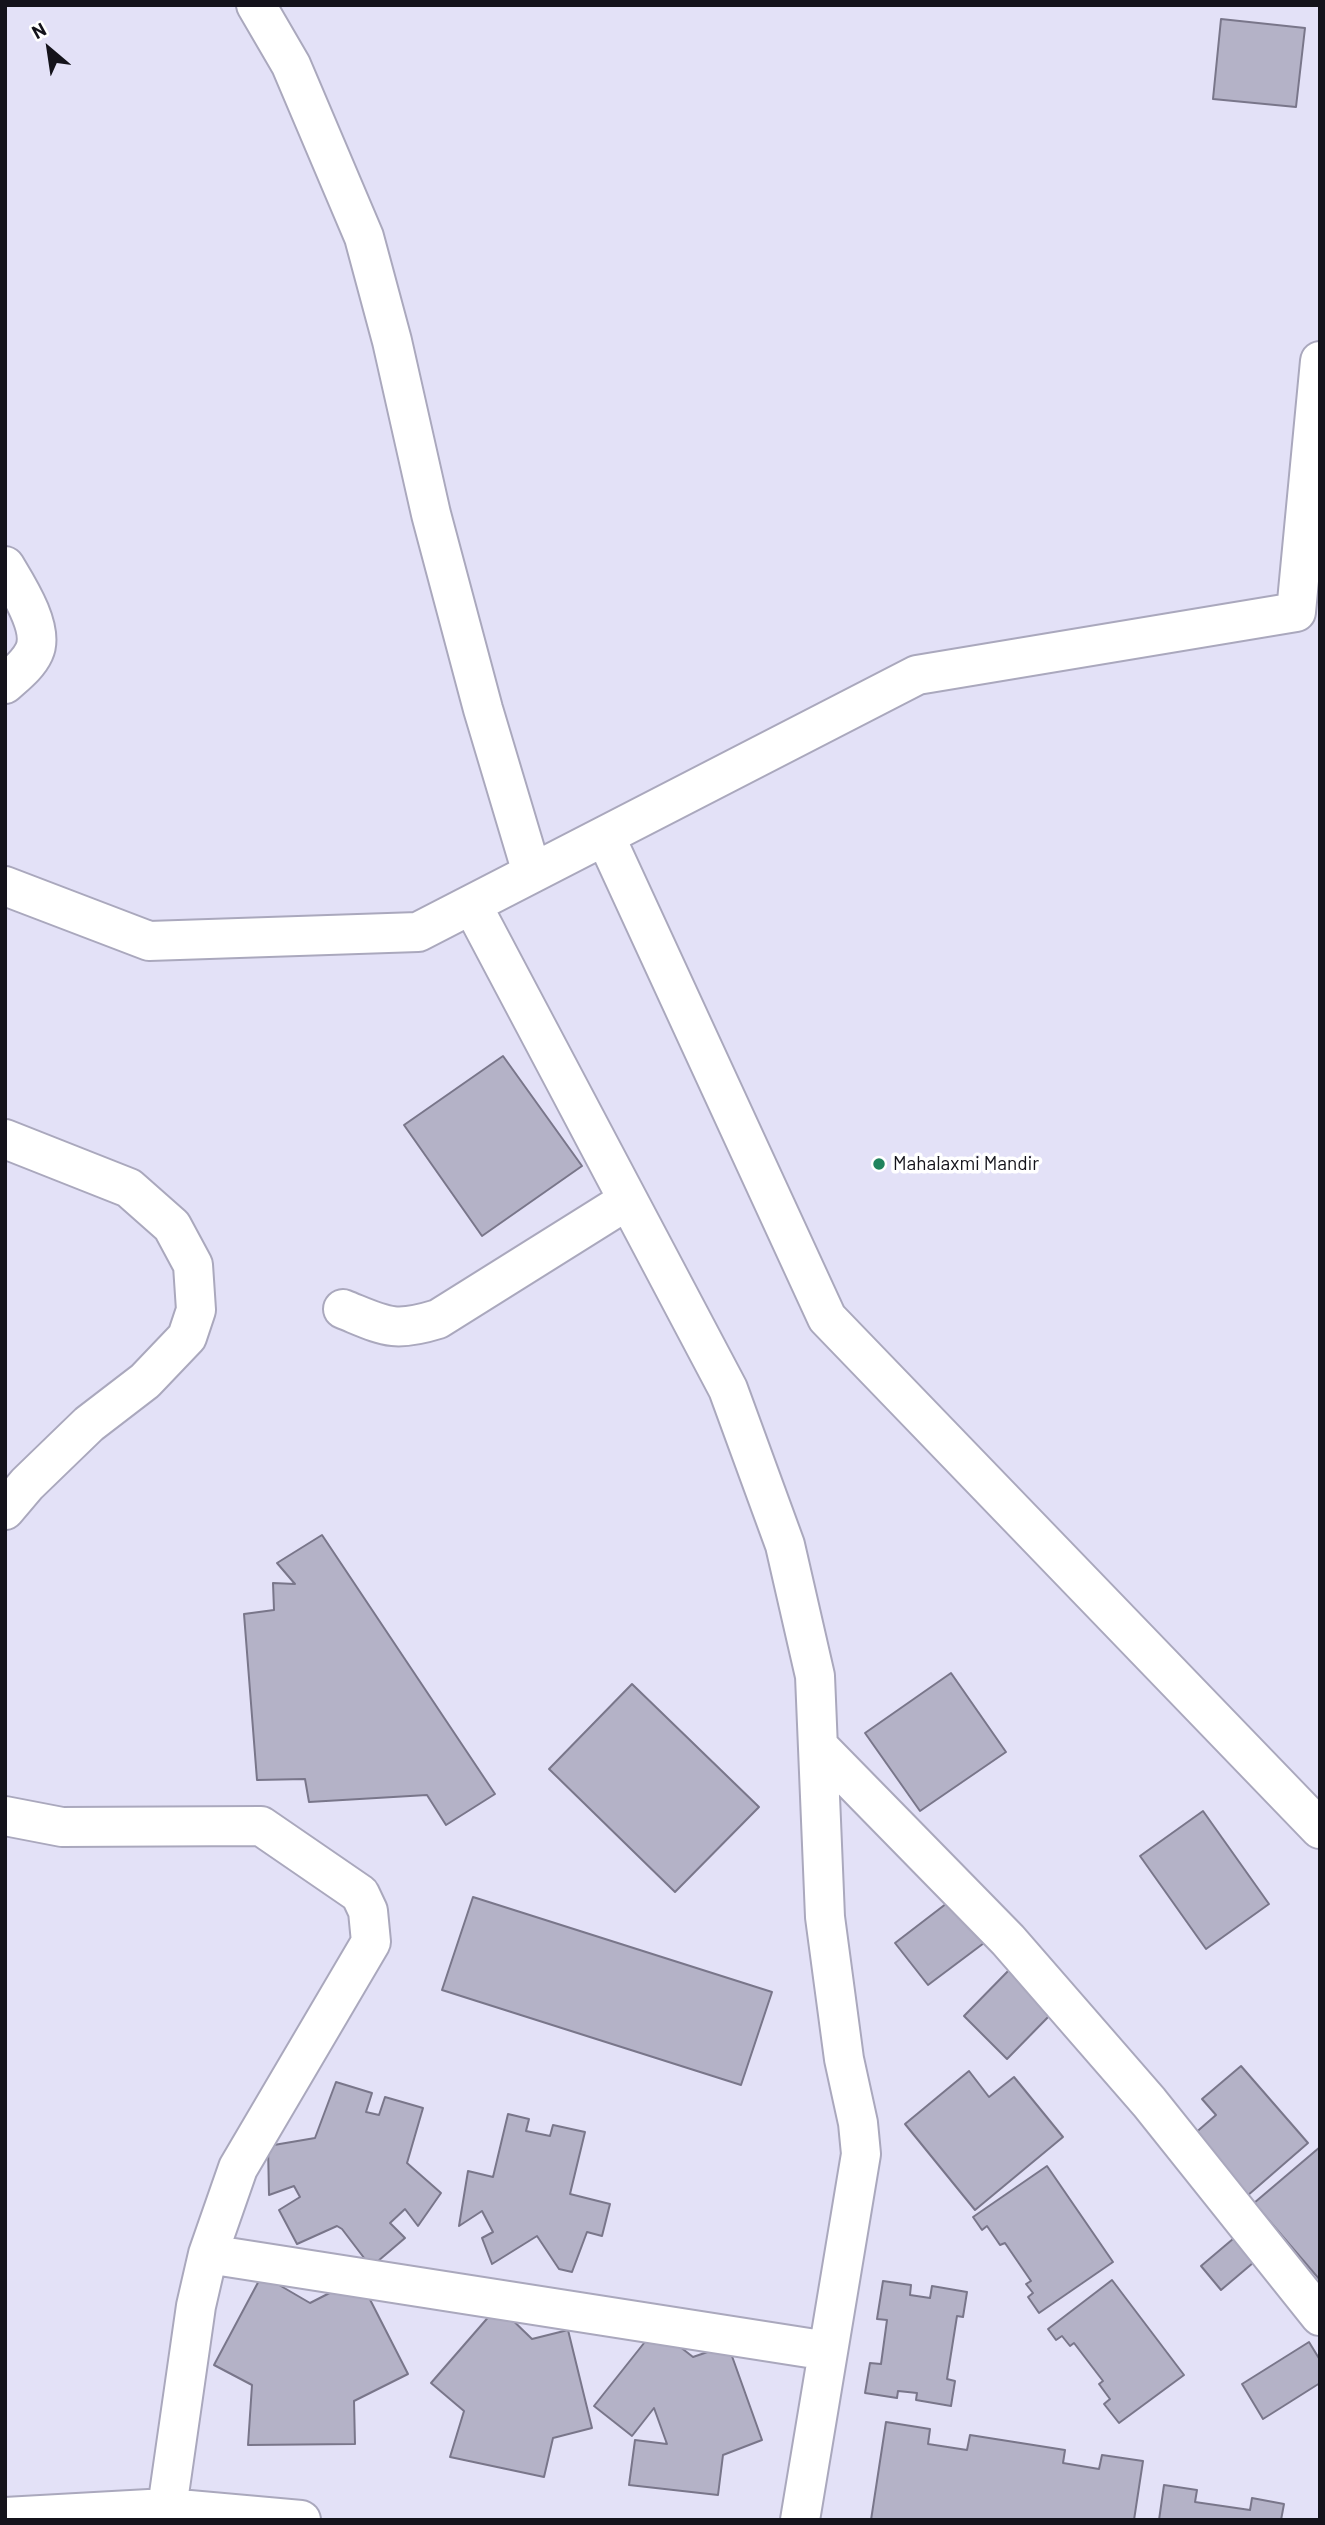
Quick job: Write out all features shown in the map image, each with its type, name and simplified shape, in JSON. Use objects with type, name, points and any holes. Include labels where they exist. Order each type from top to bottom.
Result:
[{"type":"street","points":[[256,5],[291,65],[364,237],[392,341],[431,514],[479,696],[533,873]]},
{"type":"street","points":[[5,886],[149,941],[418,932],[917,675],[1308,611],[1320,361]]},
{"type":"street","points":[[5,566],[23,599],[37,634],[36,649],[28,663],[5,684]]},
{"type":"street","points":[[605,836],[827,1318],[1320,1829]]},
{"type":"street","points":[[472,905],[728,1389],[785,1545],[815,1676],[825,1917],[844,2059],[859,2123],[861,2154],[800,2520]]},
{"type":"street","points":[[5,1139],[128,1188],[172,1226],[193,1265],[196,1310],[187,1338],[145,1381],[89,1424],[27,1484],[5,1510]]},
{"type":"street","points":[[343,1309],[384,1326],[410,1328],[438,1319],[628,1200]]},
{"type":"street","points":[[818,1746],[1008,1940],[1149,2102],[1320,2316]]},
{"type":"street","points":[[5,1816],[62,1827],[261,1826],[360,1894],[368,1911],[371,1942],[238,2168],[208,2254],[196,2306],[167,2508]]},
{"type":"street","points":[[208,2254],[828,2351]]},
{"type":"street","points":[[5,2516],[167,2508],[301,2520]]},
{"type":"building","points":[[1221,19],[1305,28],[1296,107],[1213,99]]},
{"type":"building","points":[[503,1056],[582,1166],[482,1236],[404,1125]]},
{"type":"building","points":[[322,1535],[495,1794],[446,1825],[427,1795],[309,1802],[305,1779],[257,1780],[244,1614],[274,1610],[273,1583],[295,1584],[277,1563]]},
{"type":"building","points":[[951,1673],[1006,1752],[920,1811],[865,1733]]},
{"type":"building","points":[[632,1684],[759,1807],[675,1892],[549,1769]]},
{"type":"building","points":[[1203,1811],[1269,1904],[1206,1949],[1140,1856]]},
{"type":"building","points":[[473,1897],[772,1992],[741,2085],[442,1990]]},
{"type":"building","points":[[951,1900],[984,1943],[928,1985],[895,1943]]},
{"type":"building","points":[[1011,1968],[1054,2011],[1007,2059],[964,2016]]},
{"type":"building","points":[[1241,2066],[1308,2143],[1247,2196],[1193,2135],[1216,2115],[1202,2099]]},
{"type":"building","points":[[969,2071],[989,2097],[1014,2077],[1063,2137],[975,2210],[905,2124]]},
{"type":"building","points":[[336,2082],[372,2093],[366,2112],[379,2115],[385,2097],[423,2108],[407,2163],[441,2193],[418,2226],[405,2209],[390,2223],[405,2238],[371,2267],[337,2226],[297,2244],[279,2210],[300,2197],[294,2186],[269,2195],[268,2146],[315,2138]]},
{"type":"building","points":[[508,2114],[529,2119],[526,2131],[550,2136],[553,2125],[585,2132],[570,2194],[610,2204],[602,2236],[587,2232],[572,2272],[559,2269],[537,2236],[492,2264],[482,2238],[493,2232],[482,2211],[459,2226],[468,2171],[493,2177]]},
{"type":"building","points":[[1320,2147],[1320,2280],[1254,2203]]},
{"type":"building","points":[[1047,2166],[1113,2262],[1039,2313],[1028,2297],[1033,2293],[1026,2284],[1031,2281],[1005,2243],[1000,2245],[987,2226],[982,2230],[973,2217]]},
{"type":"building","points":[[1240,2233],[1260,2257],[1221,2290],[1201,2266]]},
{"type":"building","points":[[262,2275],[310,2303],[359,2278],[408,2374],[354,2401],[355,2444],[248,2445],[252,2385],[214,2365]]},
{"type":"building","points":[[1112,2280],[1184,2375],[1119,2423],[1104,2404],[1110,2399],[1099,2384],[1103,2381],[1074,2343],[1070,2346],[1062,2336],[1056,2340],[1048,2329]]},
{"type":"building","points":[[883,2281],[911,2285],[910,2295],[930,2298],[932,2286],[967,2292],[963,2317],[957,2316],[947,2379],[955,2381],[951,2406],[916,2400],[917,2393],[898,2391],[897,2398],[865,2393],[870,2363],[881,2364],[887,2320],[877,2319]]},
{"type":"building","points":[[498,2306],[532,2339],[568,2330],[592,2428],[553,2438],[544,2477],[450,2457],[464,2411],[431,2383]]},
{"type":"building","points":[[656,2328],[693,2357],[728,2345],[762,2440],[723,2455],[718,2495],[629,2485],[635,2440],[667,2444],[654,2408],[632,2436],[594,2406]]},
{"type":"building","points":[[1309,2342],[1320,2360],[1320,2383],[1263,2419],[1242,2384]]},
{"type":"building","points":[[886,2422],[930,2429],[928,2444],[967,2450],[970,2435],[1065,2450],[1063,2463],[1099,2469],[1102,2455],[1143,2461],[1134,2520],[871,2520]]},
{"type":"building","points":[[1164,2485],[1197,2490],[1195,2502],[1250,2510],[1252,2498],[1284,2504],[1281,2520],[1159,2520]]},
{"type":"place","name":"Mahalaxmi Mandir","points":[[879,1164]]}]
